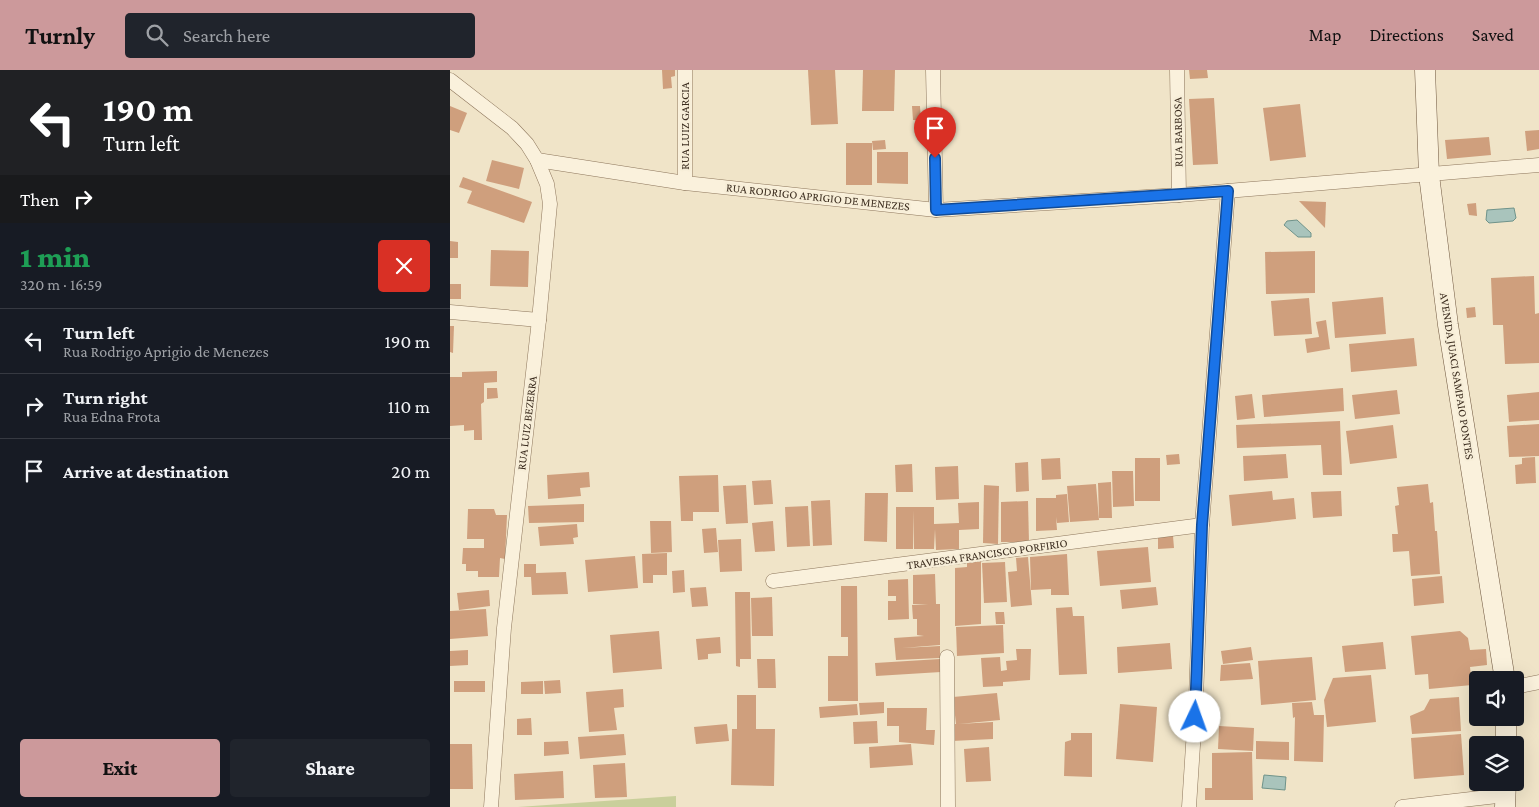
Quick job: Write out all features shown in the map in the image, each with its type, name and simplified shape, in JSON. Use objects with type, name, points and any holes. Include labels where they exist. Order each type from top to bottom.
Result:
[{"type":"main road","name":"AVENIDA JUACI SAMPAIO PONTES","points":[[1425,70],[1429,176],[1448,325],[1504,671]]},
{"type":"street","name":"RUA LUIZ GARCIA","points":[[685,183],[686,70]]},
{"type":"street","points":[[933,70],[936,210]]},
{"type":"street","name":"RUA BARBOSA","points":[[1177,70],[1179,195]]},
{"type":"street","name":"RUA LUIZ BEZERRA","points":[[450,80],[512,128],[537,160],[547,184],[550,204],[539,320],[504,628],[491,807]]},
{"type":"street","name":"RUA RODRIGO APRIGIO DE MENEZES","points":[[537,160],[685,183],[936,210],[1179,195],[1429,176],[1539,165]]},
{"type":"street","points":[[1189,807],[1196,699],[1202,525],[1228,191]]},
{"type":"street","points":[[450,312],[539,320]]},
{"type":"street","name":"TRAVESSA FRANCISCO PORFIRIO","points":[[773,581],[1202,525]]},
{"type":"street","points":[[947,656],[948,807]]},
{"type":"street","points":[[1524,685],[1539,682]]},
{"type":"street","points":[[1402,807],[1506,795]]},
{"type":"green space","points":[[676,796],[676,807],[518,807]]},
{"type":"water","points":[[1514,208],[1516,218],[1513,221],[1489,223],[1486,220],[1487,210]]},
{"type":"water","points":[[1297,220],[1311,233],[1311,237],[1298,237],[1284,225],[1287,221]]},
{"type":"water","points":[[1264,775],[1286,777],[1285,790],[1262,788]]},
{"type":"building","points":[[662,70],[675,70],[675,76],[671,77],[672,88],[663,89]]},
{"type":"building","points":[[808,70],[835,70],[838,124],[811,125]]},
{"type":"building","points":[[863,70],[895,70],[894,111],[862,111]]},
{"type":"building","points":[[1189,70],[1207,70],[1208,78],[1190,79]]},
{"type":"building","points":[[1214,98],[1218,164],[1193,165],[1189,99]]},
{"type":"building","points":[[1300,104],[1306,157],[1270,161],[1263,108]]},
{"type":"building","points":[[450,106],[467,113],[459,133],[450,130]]},
{"type":"building","points":[[912,106],[920,106],[921,120],[913,120]]},
{"type":"building","points":[[1539,130],[1539,149],[1527,151],[1525,131]]},
{"type":"building","points":[[1489,137],[1491,155],[1447,159],[1445,140]]},
{"type":"building","points":[[885,140],[886,149],[873,150],[872,141]]},
{"type":"building","points":[[846,143],[872,143],[872,185],[846,185]]},
{"type":"building","points":[[877,152],[908,152],[908,184],[877,183]]},
{"type":"building","points":[[492,160],[524,168],[519,189],[486,181]]},
{"type":"building","points":[[463,177],[532,202],[524,223],[467,203],[472,191],[459,187]]},
{"type":"building","points":[[1299,201],[1326,202],[1325,228]]},
{"type":"building","points":[[1476,203],[1477,216],[1469,215],[1467,204]]},
{"type":"building","points":[[450,241],[458,242],[458,258],[450,258]]},
{"type":"building","points":[[491,250],[529,251],[528,287],[490,286]]},
{"type":"building","points":[[1315,251],[1315,293],[1266,294],[1265,252]]},
{"type":"building","points":[[1534,276],[1535,314],[1539,313],[1539,363],[1505,364],[1503,325],[1493,325],[1491,278]]},
{"type":"building","points":[[450,284],[461,284],[461,299],[450,299]]},
{"type":"building","points":[[1383,297],[1386,334],[1335,338],[1332,302]]},
{"type":"building","points":[[1309,298],[1312,334],[1274,336],[1271,301]]},
{"type":"building","points":[[1475,307],[1476,317],[1467,318],[1466,308]]},
{"type":"building","points":[[1326,320],[1330,349],[1307,353],[1305,339],[1319,337],[1316,322]]},
{"type":"building","points":[[450,326],[454,326],[453,353],[450,352]]},
{"type":"building","points":[[1414,338],[1417,366],[1351,372],[1349,344]]},
{"type":"building","points":[[497,371],[497,382],[484,383],[484,402],[481,404],[482,440],[474,440],[474,430],[464,431],[464,425],[450,426],[450,377],[462,377],[462,372]]},
{"type":"building","points":[[487,388],[497,388],[498,398],[487,399]]},
{"type":"building","points":[[1343,388],[1344,411],[1264,417],[1262,395]]},
{"type":"building","points":[[1397,390],[1400,414],[1355,419],[1352,395]]},
{"type":"building","points":[[1539,392],[1539,420],[1509,422],[1507,395]]},
{"type":"building","points":[[1252,394],[1255,418],[1237,420],[1235,396]]},
{"type":"building","points":[[1340,421],[1342,475],[1323,475],[1321,445],[1237,448],[1236,425]]},
{"type":"building","points":[[1539,424],[1539,456],[1509,457],[1507,426]]},
{"type":"building","points":[[1393,425],[1397,458],[1350,464],[1346,431]]},
{"type":"building","points":[[1179,454],[1180,464],[1167,465],[1166,455]]},
{"type":"building","points":[[1286,454],[1288,478],[1244,481],[1243,456]]},
{"type":"building","points":[[1535,457],[1536,483],[1516,484],[1515,465],[1522,464],[1522,458]]},
{"type":"building","points":[[1060,458],[1061,479],[1042,480],[1041,459]]},
{"type":"building","points":[[1135,458],[1160,458],[1160,501],[1135,501]]},
{"type":"building","points":[[1028,462],[1029,491],[1016,492],[1015,463]]},
{"type":"building","points":[[912,464],[913,492],[896,492],[895,465]]},
{"type":"building","points":[[958,466],[959,499],[936,500],[935,467]]},
{"type":"building","points":[[1112,471],[1133,471],[1134,506],[1113,507]]},
{"type":"building","points":[[589,472],[590,487],[580,488],[581,496],[548,499],[547,475]]},
{"type":"building","points":[[718,475],[719,512],[693,512],[693,521],[681,521],[679,476]]},
{"type":"building","points":[[771,480],[773,504],[754,505],[752,481]]},
{"type":"building","points":[[1111,482],[1112,518],[1099,518],[1098,483]]},
{"type":"building","points":[[1096,484],[1099,520],[1070,522],[1067,486]]},
{"type":"building","points":[[1428,484],[1430,503],[1433,502],[1435,531],[1437,531],[1440,574],[1411,576],[1409,551],[1393,552],[1392,534],[1398,534],[1395,506],[1399,505],[1397,487]]},
{"type":"building","points":[[746,485],[748,523],[726,524],[723,486]]},
{"type":"building","points":[[984,485],[999,486],[998,544],[983,543]]},
{"type":"building","points":[[1272,491],[1273,500],[1294,498],[1296,519],[1232,526],[1229,495]]},
{"type":"building","points":[[1341,491],[1342,516],[1313,518],[1311,492]]},
{"type":"building","points":[[865,493],[888,493],[887,542],[864,541]]},
{"type":"building","points":[[1067,494],[1069,522],[1057,523],[1056,517],[1057,530],[1036,531],[1036,498],[1056,498],[1056,495]]},
{"type":"building","points":[[830,500],[832,545],[813,546],[811,501]]},
{"type":"building","points":[[1028,501],[1029,542],[1001,542],[1001,502]]},
{"type":"building","points":[[979,502],[979,529],[959,530],[959,549],[936,550],[935,529],[934,549],[914,549],[914,510],[913,549],[896,549],[896,507],[934,507],[934,524],[959,523],[958,503]]},
{"type":"building","points":[[584,504],[584,522],[529,523],[528,506]]},
{"type":"building","points":[[808,506],[810,546],[787,547],[785,507]]},
{"type":"building","points":[[468,509],[494,509],[496,515],[507,515],[505,559],[500,558],[499,577],[478,577],[478,571],[466,571],[466,564],[462,564],[463,548],[484,548],[484,539],[467,539]]},
{"type":"building","points":[[650,521],[671,521],[672,552],[651,553]]},
{"type":"building","points":[[773,521],[775,551],[755,552],[752,523]]},
{"type":"building","points":[[577,524],[578,537],[573,538],[574,544],[540,546],[538,527]]},
{"type":"building","points":[[716,528],[718,552],[704,553],[702,529]]},
{"type":"building","points":[[1173,536],[1174,548],[1158,549],[1158,537]]},
{"type":"building","points":[[741,539],[742,571],[720,572],[718,540]]},
{"type":"building","points":[[1148,547],[1151,582],[1100,586],[1097,551]]},
{"type":"building","points":[[667,553],[667,575],[653,575],[653,583],[643,583],[642,554]]},
{"type":"building","points":[[1067,554],[1069,595],[1051,595],[1051,589],[1031,590],[1030,557]]},
{"type":"building","points":[[635,556],[638,588],[588,592],[585,560]]},
{"type":"building","points":[[1028,557],[1032,605],[1011,607],[1008,572],[1017,571],[1016,558]]},
{"type":"building","points":[[967,560],[981,560],[981,624],[955,626],[955,568],[967,567]]},
{"type":"building","points":[[1005,562],[1007,602],[984,603],[982,563]]},
{"type":"building","points":[[524,564],[536,564],[536,573],[566,572],[568,594],[532,595],[531,577],[524,577]]},
{"type":"building","points":[[684,570],[685,592],[673,593],[672,571]]},
{"type":"building","points":[[935,574],[936,604],[940,604],[940,645],[902,648],[940,646],[940,658],[896,660],[894,638],[924,636],[917,635],[917,619],[913,619],[912,605],[928,604],[913,604],[913,575]]},
{"type":"building","points":[[1442,576],[1444,603],[1414,606],[1412,579]]},
{"type":"building","points":[[908,579],[909,619],[888,620],[888,601],[896,601],[896,596],[888,596],[888,580]]},
{"type":"building","points":[[841,586],[857,586],[858,701],[828,701],[828,656],[848,656],[848,637],[841,637]]},
{"type":"building","points":[[706,587],[708,606],[692,607],[690,588]]},
{"type":"building","points":[[1156,587],[1158,605],[1122,609],[1120,590]]},
{"type":"building","points":[[489,590],[490,606],[459,610],[457,593]]},
{"type":"building","points":[[735,592],[750,592],[751,659],[740,659],[740,667],[736,666]]},
{"type":"building","points":[[772,597],[773,636],[752,636],[751,598]]},
{"type":"building","points":[[1072,607],[1073,616],[1084,616],[1087,674],[1059,675],[1056,608]]},
{"type":"building","points":[[486,609],[488,636],[450,639],[450,611]]},
{"type":"building","points":[[995,612],[1004,612],[1005,624],[996,624]]},
{"type":"building","points":[[1003,625],[1004,653],[957,656],[956,627]]},
{"type":"building","points":[[659,631],[662,669],[613,673],[610,635]]},
{"type":"building","points":[[1460,631],[1468,638],[1470,650],[1486,649],[1487,665],[1470,667],[1469,685],[1429,689],[1428,674],[1415,675],[1411,636]]},
{"type":"building","points":[[720,637],[721,653],[708,654],[708,659],[698,660],[696,639]]},
{"type":"building","points":[[1383,642],[1386,669],[1345,672],[1342,646]]},
{"type":"building","points":[[1170,643],[1172,669],[1118,673],[1117,647]]},
{"type":"building","points":[[1251,647],[1253,660],[1223,664],[1221,651]]},
{"type":"building","points":[[1016,649],[1031,649],[1030,680],[1003,682],[1003,686],[983,687],[981,658],[1000,657],[1001,671],[1007,670],[1006,661],[1017,660]]},
{"type":"building","points":[[468,650],[468,665],[450,666],[450,651]]},
{"type":"building","points":[[1312,657],[1316,700],[1261,705],[1258,661]]},
{"type":"building","points":[[757,659],[775,659],[776,688],[758,688]]},
{"type":"building","points":[[940,659],[941,672],[876,676],[875,663]]},
{"type":"building","points":[[1250,663],[1253,679],[1220,681],[1221,665]]},
{"type":"building","points":[[1371,675],[1376,722],[1327,727],[1324,700],[1333,678]]},
{"type":"building","points":[[560,680],[561,693],[545,694],[544,681]]},
{"type":"building","points":[[454,681],[485,681],[485,692],[454,692]]},
{"type":"building","points":[[543,681],[543,694],[521,694],[521,682]]},
{"type":"building","points":[[623,689],[624,707],[614,708],[617,730],[589,732],[586,692]]},
{"type":"building","points":[[997,693],[1000,720],[959,724],[993,722],[993,739],[952,741],[951,724],[956,724],[953,697]]},
{"type":"building","points":[[737,695],[756,695],[756,729],[775,729],[774,786],[731,785],[732,729],[737,729]]},
{"type":"building","points":[[1459,697],[1461,731],[1412,734],[1410,716],[1424,710],[1430,699]]},
{"type":"building","points":[[884,702],[884,713],[860,715],[859,703]]},
{"type":"building","points":[[1312,702],[1314,715],[1324,715],[1323,762],[1294,761],[1295,717],[1293,718],[1292,703]]},
{"type":"building","points":[[857,704],[858,715],[820,718],[819,707]]},
{"type":"building","points":[[1120,704],[1157,707],[1153,762],[1116,759]]},
{"type":"building","points":[[887,708],[927,708],[926,730],[935,730],[934,745],[899,742],[899,726],[887,726]]},
{"type":"building","points":[[531,718],[532,735],[517,735],[517,719]]},
{"type":"building","points":[[877,721],[878,743],[854,744],[853,722]]},
{"type":"building","points":[[727,724],[729,741],[696,744],[694,727]]},
{"type":"building","points":[[1219,726],[1254,728],[1253,751],[1218,749]]},
{"type":"building","points":[[1071,733],[1092,733],[1092,777],[1064,776],[1065,742],[1071,740]]},
{"type":"building","points":[[624,734],[626,755],[580,759],[578,737]]},
{"type":"building","points":[[1461,734],[1464,775],[1414,779],[1411,738]]},
{"type":"building","points":[[568,741],[569,754],[544,756],[544,742]]},
{"type":"building","points":[[1256,741],[1289,742],[1289,760],[1256,759]]},
{"type":"building","points":[[450,744],[472,744],[473,789],[450,789]]},
{"type":"building","points":[[911,744],[913,765],[870,768],[869,747]]},
{"type":"building","points":[[989,747],[991,781],[966,782],[964,749]]},
{"type":"building","points":[[1252,752],[1253,800],[1205,800],[1205,788],[1212,788],[1212,753]]},
{"type":"building","points":[[625,763],[627,797],[595,798],[593,765]]},
{"type":"building","points":[[563,771],[564,798],[515,800],[514,774]]},
{"type":"route","points":[[935,158],[936,210],[1228,191],[1202,525],[1195,717]]}]
